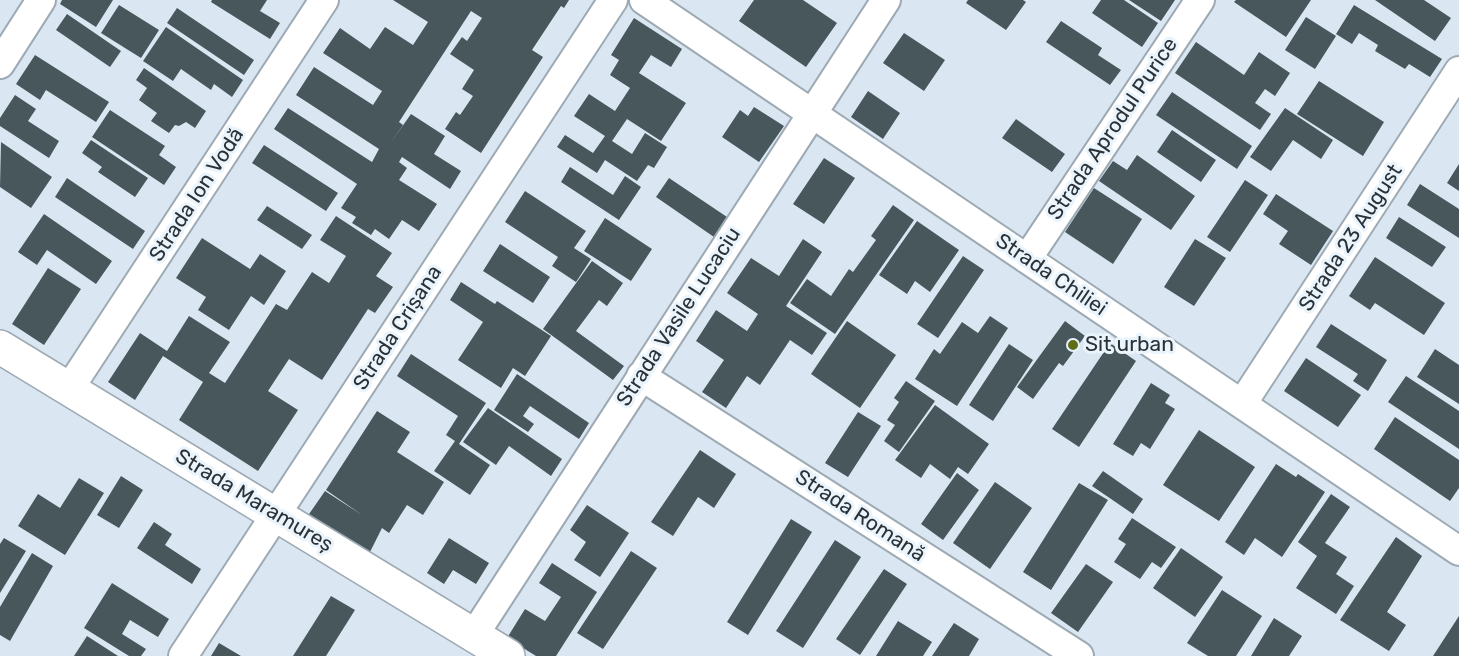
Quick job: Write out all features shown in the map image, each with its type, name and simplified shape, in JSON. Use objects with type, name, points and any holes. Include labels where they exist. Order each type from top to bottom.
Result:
[{"type":"street","points":[[0,64],[41,0]]},
{"type":"street","name":"Strada Ion Vodă","points":[[69,389],[323,0]]},
{"type":"street","name":"Strada Crișana","points":[[183,656],[612,0]]},
{"type":"street","name":"Strada Chiliei","points":[[644,0],[1242,404],[1456,542]]},
{"type":"street","name":"Strada Vasile Lucaciu","points":[[474,635],[811,112],[886,0]]},
{"type":"street","name":"Strada Aprodul Purice","points":[[1027,258],[1200,0]]},
{"type":"street","name":"Strada 23 August","points":[[1242,404],[1459,71]]},
{"type":"street","name":"Strada Maramureș","points":[[0,347],[508,656]]},
{"type":"street","name":"Strada Romană","points":[[641,376],[1079,656]]},
{"type":"building","points":[[62,0],[113,0],[96,27],[60,4]]},
{"type":"building","points":[[212,0],[267,0],[260,11],[280,23],[270,39],[211,2]]},
{"type":"building","points":[[393,0],[569,0],[564,8],[561,6],[532,50],[543,57],[481,153],[445,129],[456,112],[460,115],[473,96],[462,89],[474,70],[450,54],[462,37],[467,41],[482,18],[471,11],[399,122],[403,125],[387,148],[411,114],[445,136],[434,154],[461,171],[450,189],[402,157],[399,162],[407,168],[399,180],[437,204],[419,231],[402,220],[389,239],[375,229],[371,235],[352,223],[356,217],[341,208],[357,184],[274,129],[288,108],[372,162],[379,149],[296,95],[314,67],[373,105],[382,91],[323,53],[340,28],[370,49],[385,27],[413,45],[428,22]]},
{"type":"building","points":[[754,0],[803,0],[837,23],[806,67],[739,21]]},
{"type":"building","points":[[968,0],[1023,0],[1026,2],[1006,30],[966,3]]},
{"type":"building","points":[[1101,0],[1124,0],[1158,23],[1142,47],[1092,13]]},
{"type":"building","points":[[1129,0],[1175,0],[1161,21]]},
{"type":"building","points":[[1236,0],[1311,0],[1286,37],[1234,2]]},
{"type":"building","points":[[1375,0],[1424,0],[1451,18],[1435,41]]},
{"type":"building","points":[[119,5],[159,30],[141,58],[101,33]]},
{"type":"building","points":[[1354,5],[1442,59],[1430,77],[1409,64],[1405,69],[1375,51],[1378,45],[1359,33],[1352,44],[1336,34]]},
{"type":"building","points":[[177,8],[254,60],[244,75],[167,23]]},
{"type":"building","points":[[67,14],[121,51],[110,67],[56,30]]},
{"type":"building","points":[[1306,17],[1336,36],[1315,69],[1285,50]]},
{"type":"building","points":[[634,18],[682,49],[671,67],[651,55],[639,73],[686,103],[661,141],[627,119],[612,141],[632,154],[645,133],[667,147],[654,168],[648,165],[637,181],[605,160],[597,173],[557,147],[565,135],[593,153],[605,136],[574,116],[589,94],[615,111],[630,88],[610,75],[619,60],[611,55]]},
{"type":"building","points":[[1061,21],[1102,48],[1098,55],[1121,70],[1110,85],[1046,42]]},
{"type":"building","points":[[166,27],[243,80],[232,97],[214,84],[211,90],[181,69],[173,81],[143,61]]},
{"type":"building","points":[[904,33],[945,60],[924,91],[883,63]]},
{"type":"building","points":[[1196,42],[1244,75],[1259,52],[1290,73],[1275,96],[1265,89],[1255,103],[1271,114],[1260,130],[1175,73]]},
{"type":"building","points":[[35,55],[109,102],[96,122],[46,90],[40,100],[16,84]]},
{"type":"building","points":[[144,68],[206,111],[195,128],[186,122],[179,126],[175,125],[169,133],[151,121],[157,113],[139,100],[147,88],[136,80]]},
{"type":"building","points":[[1319,81],[1384,122],[1363,156],[1297,114]]},
{"type":"building","points":[[868,91],[900,113],[883,139],[851,117]]},
{"type":"building","points":[[1172,92],[1252,146],[1237,169],[1156,115]]},
{"type":"building","points":[[15,95],[36,109],[28,121],[59,141],[49,158],[0,126],[0,118]]},
{"type":"building","points":[[754,107],[784,126],[759,162],[722,137],[740,110],[748,116]]},
{"type":"building","points":[[1285,108],[1333,140],[1321,159],[1293,140],[1271,171],[1250,157]]},
{"type":"building","points":[[110,110],[165,146],[159,155],[176,167],[164,185],[92,137]]},
{"type":"building","points":[[1016,119],[1065,154],[1052,172],[1002,138]]},
{"type":"building","points":[[1172,130],[1216,160],[1201,182],[1157,152]]},
{"type":"building","points":[[91,140],[148,178],[135,197],[98,172],[102,167],[82,153]]},
{"type":"building","points":[[1,142],[52,177],[31,208],[0,187]]},
{"type":"building","points":[[264,145],[338,193],[326,211],[252,163]]},
{"type":"building","points":[[1137,155],[1195,196],[1171,230],[1099,181],[1113,161],[1127,170]]},
{"type":"building","points":[[824,158],[855,178],[824,224],[793,204]]},
{"type":"building","points":[[1459,164],[1459,191],[1447,183]]},
{"type":"building","points":[[570,167],[613,195],[625,176],[641,187],[619,220],[561,182]]},
{"type":"building","points":[[67,178],[145,231],[133,249],[55,197]]},
{"type":"building","points":[[669,178],[727,217],[714,237],[656,197]]},
{"type":"building","points":[[1245,180],[1268,195],[1230,252],[1207,237]]},
{"type":"building","points":[[1420,184],[1459,209],[1459,238],[1407,205]]},
{"type":"building","points":[[1094,188],[1142,219],[1113,264],[1065,232]]},
{"type":"building","points":[[525,191],[586,231],[574,248],[591,259],[576,282],[552,266],[558,257],[505,222]]},
{"type":"building","points":[[1276,194],[1333,231],[1311,265],[1279,244],[1288,231],[1263,214]]},
{"type":"building","points":[[893,205],[914,220],[835,334],[790,303],[807,279],[831,296],[849,269],[853,272],[876,240],[871,236]]},
{"type":"building","points":[[267,206],[312,235],[302,249],[257,220]]},
{"type":"building","points":[[44,214],[112,261],[96,284],[47,250],[37,265],[18,252]]},
{"type":"building","points":[[336,216],[392,253],[376,276],[393,287],[375,313],[368,309],[322,380],[289,359],[268,391],[298,410],[258,471],[179,420],[203,382],[163,356],[135,400],[108,382],[140,333],[167,351],[189,316],[230,342],[209,373],[225,383],[276,304],[287,310],[312,272],[329,283],[346,256],[320,240]]},
{"type":"building","points":[[1399,217],[1446,247],[1432,267],[1386,238]]},
{"type":"building","points":[[605,218],[652,249],[631,281],[584,251]]},
{"type":"building","points":[[917,221],[959,250],[930,292],[915,281],[907,294],[879,275]]},
{"type":"building","points":[[202,238],[250,269],[260,254],[286,271],[264,305],[251,296],[229,330],[198,310],[206,297],[176,278]]},
{"type":"building","points":[[803,239],[822,252],[786,306],[827,333],[812,355],[790,340],[760,385],[747,376],[726,408],[702,392],[724,360],[696,341],[716,310],[747,331],[758,314],[727,293],[751,258],[779,276]]},
{"type":"building","points":[[1195,239],[1226,258],[1194,306],[1164,287]]},
{"type":"building","points":[[500,244],[550,277],[533,303],[483,271]]},
{"type":"building","points":[[963,256],[984,270],[938,338],[917,324]]},
{"type":"building","points":[[1375,257],[1445,303],[1424,335],[1375,303],[1370,310],[1349,296]]},
{"type":"building","points":[[592,261],[623,283],[607,306],[599,300],[576,331],[624,366],[613,380],[543,329]]},
{"type":"building","points":[[48,268],[81,289],[44,345],[12,324]]},
{"type":"building","points":[[461,282],[495,304],[497,301],[551,336],[525,376],[513,368],[501,388],[458,360],[483,322],[450,300]]},
{"type":"building","points":[[990,316],[1008,328],[957,406],[915,379],[934,349],[940,354],[962,322],[978,333]]},
{"type":"building","points":[[847,321],[896,355],[860,408],[811,374]]},
{"type":"building","points":[[1065,321],[1085,336],[1063,366],[1059,363],[1033,399],[1017,387]]},
{"type":"building","points":[[1331,324],[1387,360],[1368,391],[1353,381],[1358,374],[1316,347]]},
{"type":"building","points":[[1110,343],[1136,361],[1079,447],[1052,429]]},
{"type":"building","points":[[1009,344],[1033,360],[993,421],[969,405]]},
{"type":"building","points":[[1435,349],[1459,365],[1459,404],[1417,377]]},
{"type":"building","points":[[411,354],[486,403],[459,444],[490,465],[470,495],[434,471],[455,441],[446,435],[458,416],[397,376]]},
{"type":"building","points":[[1306,358],[1361,395],[1338,427],[1284,391]]},
{"type":"building","points":[[517,374],[589,423],[579,439],[530,406],[523,416],[534,424],[528,432],[494,410]]},
{"type":"building","points":[[1406,376],[1459,411],[1459,449],[1388,402]]},
{"type":"building","points":[[906,381],[935,401],[899,452],[884,441],[895,425],[887,420],[899,402],[894,398]]},
{"type":"building","points":[[1151,383],[1170,395],[1165,403],[1175,409],[1150,449],[1141,443],[1133,456],[1113,444]]},
{"type":"building","points":[[935,405],[989,444],[968,474],[958,467],[950,479],[930,464],[921,478],[895,460]]},
{"type":"building","points":[[488,408],[562,459],[551,476],[509,446],[496,465],[463,442]]},
{"type":"building","points":[[377,411],[410,432],[397,452],[444,482],[423,515],[407,505],[389,533],[382,528],[368,556],[307,517],[325,491],[362,515],[326,490]]},
{"type":"building","points":[[858,412],[881,426],[848,477],[825,463]]},
{"type":"building","points":[[1395,417],[1459,460],[1459,488],[1450,501],[1374,449]]},
{"type":"building","points":[[1199,430],[1255,467],[1219,521],[1163,485]]},
{"type":"building","points":[[700,450],[736,474],[714,508],[698,497],[673,536],[651,522]]},
{"type":"building","points":[[1276,464],[1296,477],[1298,474],[1325,492],[1282,557],[1255,538],[1244,555],[1225,542]]},
{"type":"building","points":[[1103,471],[1143,499],[1133,514],[1092,486]]},
{"type":"building","points":[[957,473],[979,490],[943,540],[921,524]]},
{"type":"building","points":[[121,476],[143,490],[119,528],[97,515]]},
{"type":"building","points":[[79,478],[104,493],[65,555],[18,526],[38,494],[60,508]]},
{"type":"building","points":[[995,482],[1032,508],[990,569],[953,543]]},
{"type":"building","points":[[1079,483],[1108,500],[1051,590],[1023,572]]},
{"type":"building","points":[[1331,494],[1350,507],[1325,543],[1347,557],[1336,574],[1354,586],[1336,614],[1296,588],[1317,556],[1298,542]]},
{"type":"building","points":[[587,505],[629,533],[600,577],[574,560],[586,542],[570,530]]},
{"type":"building","points":[[1132,518],[1176,547],[1161,568],[1152,562],[1140,579],[1114,562],[1126,544],[1118,539]]},
{"type":"building","points":[[791,519],[812,532],[748,635],[727,622]]},
{"type":"building","points":[[154,522],[172,534],[165,545],[201,569],[192,584],[137,548]]},
{"type":"building","points":[[1396,537],[1422,556],[1387,612],[1406,625],[1389,651],[1340,620]]},
{"type":"building","points":[[4,538],[26,551],[0,593],[0,544]]},
{"type":"building","points":[[449,538],[489,563],[476,584],[453,570],[444,584],[427,573]]},
{"type":"building","points":[[835,540],[861,557],[803,648],[776,631]]},
{"type":"building","points":[[1181,548],[1223,577],[1195,617],[1153,588]]},
{"type":"building","points":[[631,551],[657,568],[603,649],[577,633]]},
{"type":"building","points":[[32,553],[53,566],[10,641],[0,635],[0,607]]},
{"type":"building","points":[[552,563],[597,592],[556,656],[536,656],[507,638],[525,609],[545,621],[561,597],[539,583]]},
{"type":"building","points":[[1086,564],[1113,582],[1078,632],[1051,613]]},
{"type":"building","points":[[884,569],[907,584],[860,655],[836,639]]},
{"type":"building","points":[[112,583],[169,619],[158,637],[130,620],[122,634],[146,649],[141,656],[129,656],[84,628]]},
{"type":"building","points":[[1222,590],[1262,616],[1236,656],[1208,656],[1187,643]]},
{"type":"building","points":[[331,596],[355,610],[326,656],[293,656]]},
{"type":"building","points":[[1459,616],[1459,656],[1433,656]]},
{"type":"building","points":[[1274,618],[1302,636],[1289,656],[1251,656]]},
{"type":"building","points":[[898,621],[932,642],[923,656],[876,656]]},
{"type":"building","points":[[954,623],[979,639],[969,656],[932,656]]},
{"type":"building","points":[[87,636],[118,656],[74,656]]},
{"type":"building","points":[[219,643],[241,656],[211,656]]},
{"type":"place","name":"Sit urban","points":[[1073,345]]}]
